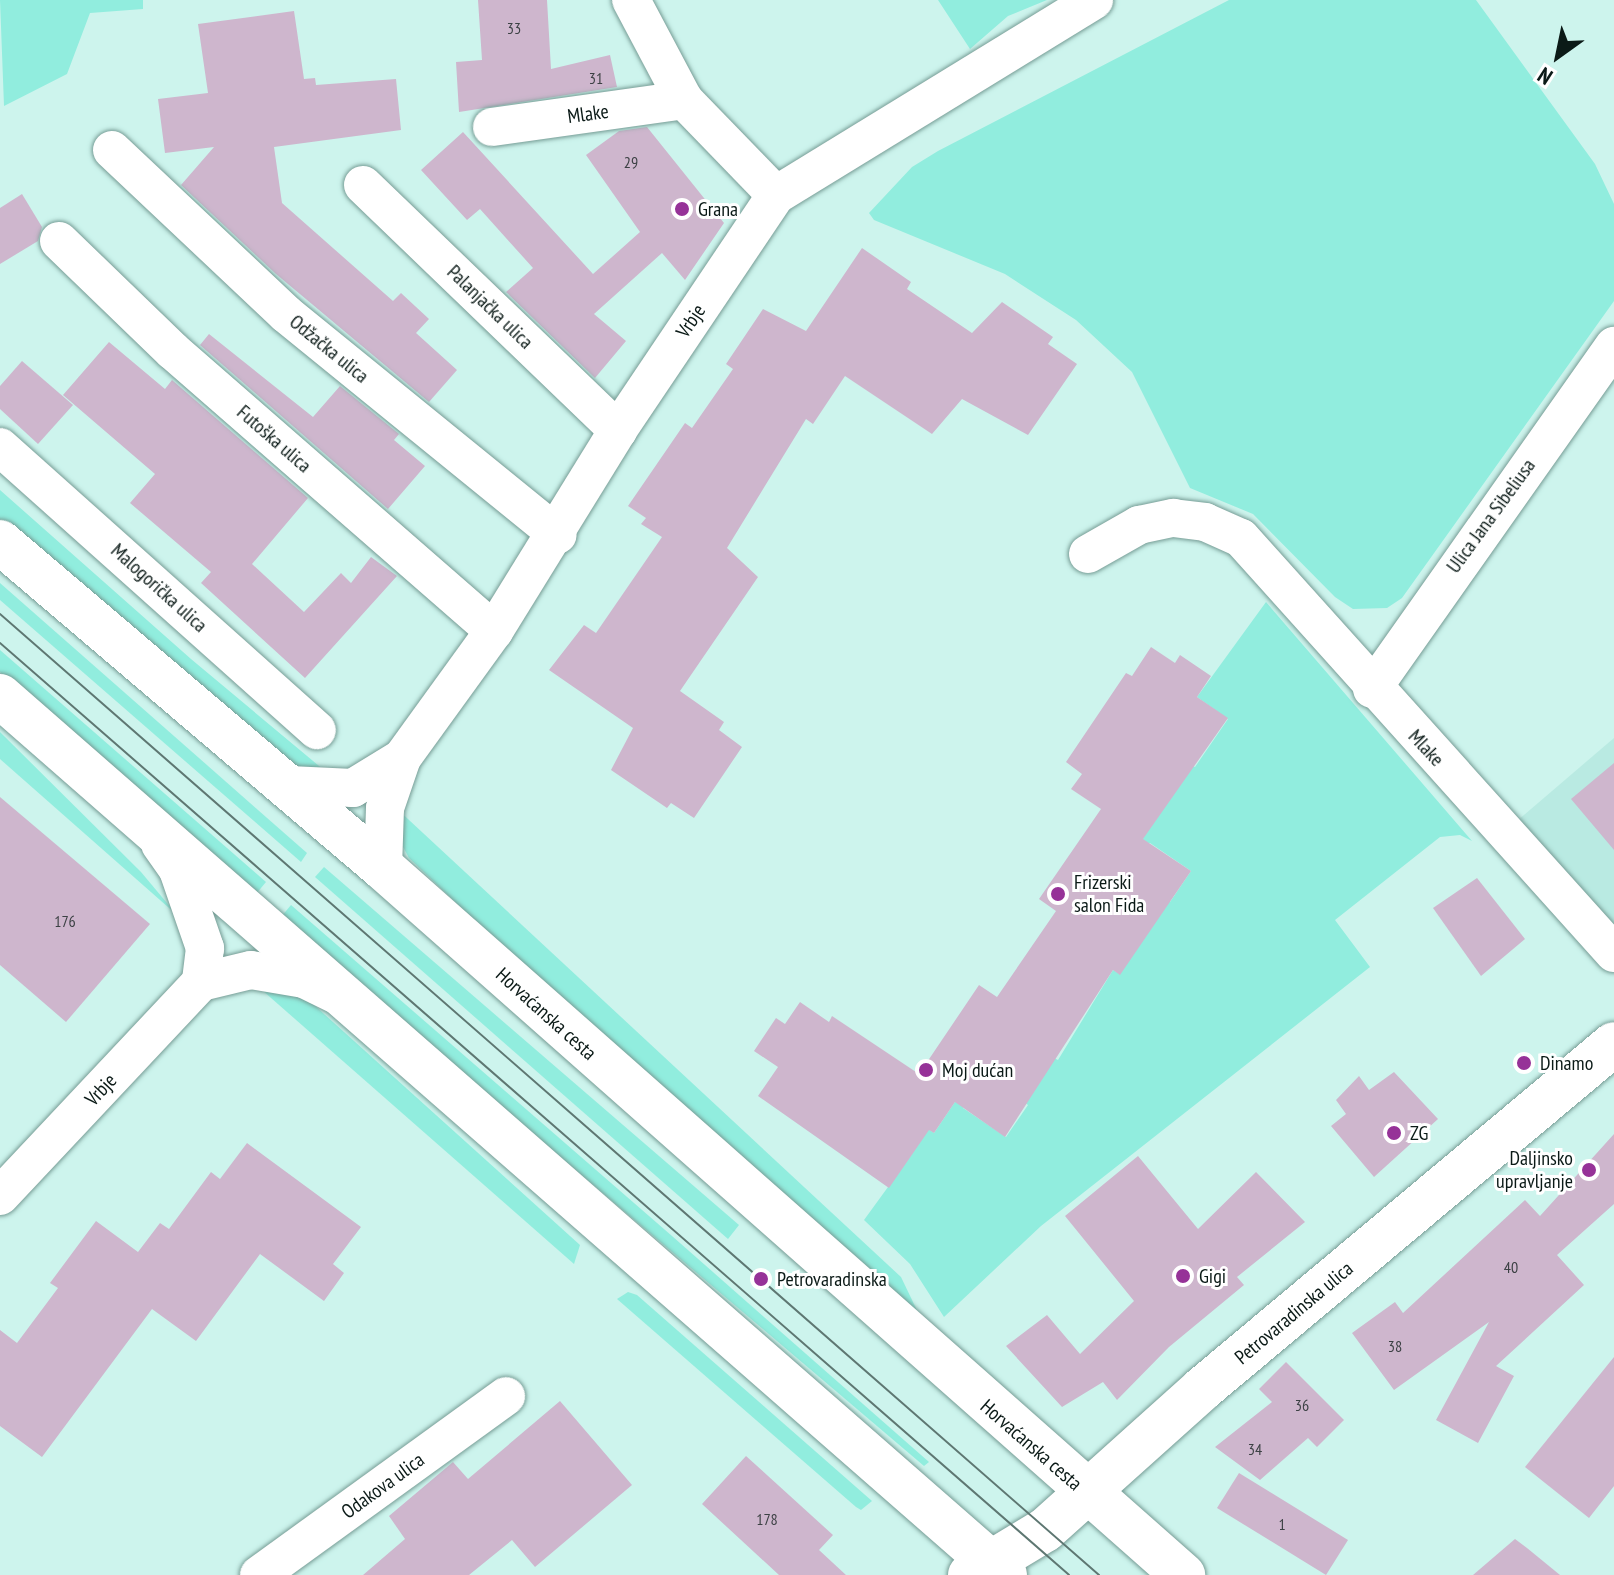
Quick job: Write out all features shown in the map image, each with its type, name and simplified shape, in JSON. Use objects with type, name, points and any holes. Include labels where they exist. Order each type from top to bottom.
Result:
[{"type":"street","points":[[631,0],[684,100],[776,195]]},
{"type":"street","name":"Vrbje","points":[[383,868],[385,808],[402,758],[494,631],[558,535],[618,430],[776,195],[1094,0]]},
{"type":"street","name":"Mlake","points":[[492,127],[684,100]]},
{"type":"street","name":"Odžačka ulica","points":[[112,150],[286,314],[558,535]]},
{"type":"street","name":"Palanjačka ulica","points":[[363,185],[618,430]]},
{"type":"street","name":"Futoška ulica","points":[[59,241],[173,351],[494,631]]},
{"type":"street","name":"Ulica Jana Sibeliusa","points":[[1372,689],[1614,346]]},
{"type":"street","name":"Malogorička ulica","points":[[0,447],[317,730]]},
{"type":"street","name":"Mlake","points":[[1088,554],[1139,525],[1173,518],[1205,522],[1241,538],[1372,689],[1614,953]]},
{"type":"street","name":"Horvaćanska cesta","points":[[0,542],[289,785],[1087,1494],[1183,1575]]},
{"type":"street","points":[[0,696],[989,1571]]},
{"type":"street","name":"Vrbje","points":[[289,785],[353,788],[402,758]]},
{"type":"street","points":[[152,832],[188,895],[205,948],[201,982],[251,970],[304,979],[339,996]]},
{"type":"street","name":"Vrbje","points":[[0,1196],[201,982]]},
{"type":"street","name":"Petrovaradinska ulica","points":[[989,1571],[1087,1494],[1202,1389],[1614,1044]]},
{"type":"street","name":"Odakova ulica","points":[[259,1575],[506,1396]]},
{"type":"shaded area","points":[[1614,738],[1614,933],[1518,820]]},
{"type":"green space","points":[[0,0],[143,0],[143,9],[90,13],[67,74],[4,106]]},
{"type":"green space","points":[[938,0],[1047,0],[1008,16],[970,49]]},
{"type":"green space","points":[[1229,0],[1476,0],[1595,164],[1614,204],[1614,301],[1402,598],[1387,608],[1353,609],[1335,597],[1253,514],[1190,488],[1132,372],[1076,320],[1005,274],[874,220],[869,213],[912,167],[938,151]]},
{"type":"green space","points":[[0,490],[191,659],[337,781],[298,778],[0,525]]},
{"type":"green space","points":[[0,583],[307,853],[301,862],[0,600]]},
{"type":"green space","points":[[1266,602],[1472,841],[1460,835],[1440,837],[1335,920],[1370,967],[1041,1226],[944,1317],[910,1264],[864,1220],[912,1154],[918,1122],[934,1133],[961,1093],[963,1108],[1006,1137],[1028,1105],[1020,1099],[1050,1056],[1058,1060],[1113,970],[1120,974],[1161,896],[1170,902],[1191,871],[1150,843],[1139,845],[1186,762],[1195,767],[1228,719],[1197,697]]},
{"type":"green space","points":[[0,650],[266,882],[256,894],[0,672]]},
{"type":"green space","points":[[0,732],[141,872],[177,915],[0,759]]},
{"type":"green space","points":[[395,807],[901,1277],[924,1325],[670,1106],[409,858],[401,843]]},
{"type":"green space","points":[[324,867],[739,1225],[728,1239],[315,877]]},
{"type":"green space","points":[[291,905],[929,1462],[924,1466],[281,917]]},
{"type":"green space","points":[[254,983],[270,983],[313,1004],[580,1245],[574,1264]]},
{"type":"green space","points":[[628,1292],[637,1295],[872,1501],[861,1510],[856,1507],[617,1299]]},
{"type":"building","points":[[478,0],[547,0],[551,69],[610,55],[617,87],[459,112],[456,62],[482,60]]},
{"type":"building","points":[[294,11],[304,79],[315,78],[316,85],[396,79],[401,130],[274,147],[282,203],[393,301],[401,293],[429,319],[416,333],[457,370],[429,402],[276,274],[181,185],[214,147],[165,153],[158,99],[208,93],[198,24]]},
{"type":"building","points":[[647,127],[724,223],[685,280],[662,253],[594,314],[626,341],[595,378],[506,292],[533,268],[480,209],[467,220],[421,170],[463,132],[593,274],[640,232],[586,155],[619,131]]},
{"type":"building","points":[[22,194],[42,227],[38,241],[0,264],[0,208]]},
{"type":"building","points":[[862,248],[911,282],[907,289],[972,333],[1002,302],[1053,337],[1048,344],[1077,364],[1028,435],[962,399],[932,434],[845,376],[813,424],[806,419],[727,548],[758,577],[680,691],[724,722],[719,730],[742,747],[694,818],[671,803],[667,808],[611,770],[633,728],[549,670],[584,625],[596,633],[662,537],[641,524],[646,518],[628,506],[685,423],[692,428],[733,369],[726,364],[763,309],[806,331]]},
{"type":"building","points":[[209,334],[313,417],[340,386],[399,434],[394,440],[425,466],[388,509],[200,345]]},
{"type":"building","points":[[109,342],[165,389],[172,380],[308,498],[252,564],[304,612],[341,573],[351,583],[371,557],[397,576],[305,678],[201,583],[211,572],[130,503],[155,474],[63,395]]},
{"type":"building","points":[[22,361],[73,405],[38,444],[0,409],[0,386]]},
{"type":"building","points":[[1151,647],[1175,663],[1180,655],[1211,676],[1197,697],[1228,718],[1143,839],[1191,871],[1120,975],[1113,970],[1005,1137],[955,1102],[934,1133],[929,1130],[889,1188],[758,1096],[778,1067],[754,1051],[776,1018],[785,1024],[800,1002],[829,1022],[832,1016],[919,1074],[979,985],[997,997],[1056,911],[1039,899],[1101,809],[1071,789],[1082,774],[1066,762],[1126,673],[1132,676]]},
{"type":"building","points":[[1614,763],[1614,850],[1571,799]]},
{"type":"building","points":[[0,797],[150,924],[66,1022],[0,965]]},
{"type":"building","points":[[1477,878],[1525,939],[1481,976],[1433,908]]},
{"type":"building","points":[[1394,1072],[1438,1119],[1374,1177],[1331,1126],[1346,1114],[1336,1100],[1359,1076],[1369,1090]]},
{"type":"building","points":[[1614,1134],[1614,1204],[1557,1255],[1584,1285],[1496,1366],[1514,1376],[1478,1443],[1436,1420],[1489,1322],[1394,1390],[1352,1333],[1395,1302],[1403,1313],[1525,1200],[1540,1216]]},
{"type":"building","points":[[247,1143],[361,1227],[333,1264],[344,1273],[324,1301],[260,1254],[196,1341],[152,1309],[42,1457],[0,1426],[0,1330],[17,1343],[58,1288],[50,1283],[96,1221],[138,1252],[160,1223],[169,1229],[211,1172],[220,1179]]},
{"type":"building","points":[[1138,1156],[1198,1229],[1256,1172],[1305,1222],[1237,1277],[1244,1285],[1169,1347],[1117,1400],[1103,1382],[1062,1407],[1006,1346],[1047,1315],[1080,1354],[1134,1301],[1065,1216]]},
{"type":"building","points":[[1614,1357],[1614,1486],[1589,1518],[1525,1467]]},
{"type":"building","points":[[1286,1362],[1344,1420],[1317,1447],[1308,1438],[1260,1480],[1215,1447],[1272,1402],[1259,1389]]},
{"type":"building","points":[[560,1401],[632,1485],[535,1567],[512,1540],[469,1575],[363,1575],[405,1539],[389,1516],[453,1462],[468,1479]]},
{"type":"building","points":[[746,1456],[833,1535],[819,1550],[846,1575],[779,1575],[702,1504]]},
{"type":"building","points":[[1239,1473],[1348,1540],[1326,1575],[1217,1508]]},
{"type":"building","points":[[1515,1539],[1527,1548],[1560,1575],[1473,1575]]},
{"type":"tram line","points":[[0,614],[1099,1575]]},
{"type":"tram line","points":[[0,643],[1069,1575]]},
{"type":"place","name":"Grana","points":[[682,209]]},
{"type":"place","name":"Frizerski salon Fida","points":[[1058,894]]},
{"type":"place","name":"Dinamo","points":[[1524,1063]]},
{"type":"place","name":"Moj dućan","points":[[926,1070]]},
{"type":"place","name":"ZG","points":[[1394,1133]]},
{"type":"place","name":"Daljinsko upravljanje","points":[[1589,1170]]},
{"type":"place","name":"Gigi","points":[[1183,1276]]},
{"type":"place","name":"Petrovaradinska","points":[[761,1279]]}]
